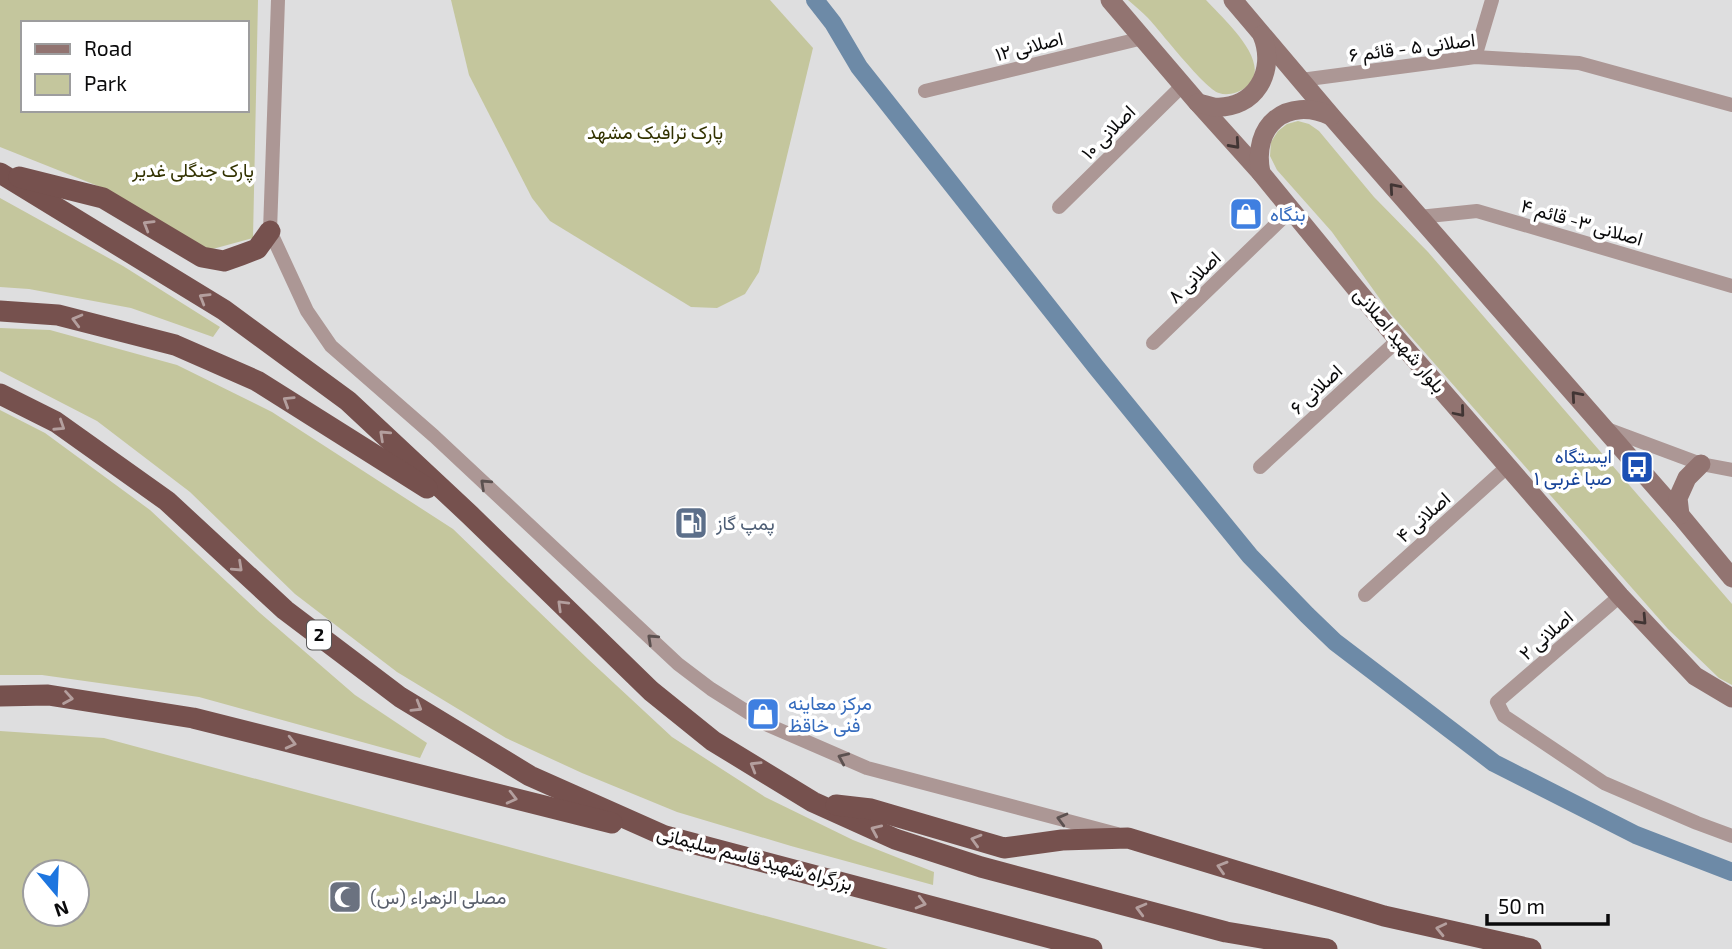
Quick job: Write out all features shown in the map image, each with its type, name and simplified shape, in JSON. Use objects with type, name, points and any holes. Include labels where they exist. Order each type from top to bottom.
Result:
[{"type":"highway","points":[[0,172],[103,198],[202,257],[223,261],[257,249],[270,231]]},
{"type":"highway","points":[[0,172],[224,310],[348,401],[651,691],[713,741],[813,802],[895,839],[981,867],[1226,932],[1327,949]]},
{"type":"highway","points":[[0,311],[58,315],[176,345],[257,381],[470,515]]},
{"type":"highway","name":"بزرگراه شهید قاسم سلیمانی","points":[[0,394],[55,422],[167,501],[285,610],[400,697],[530,776],[665,836],[1093,949]]},
{"type":"highway","points":[[0,696],[48,695],[193,718],[665,836]]},
{"type":"highway","points":[[813,802],[871,809],[1004,848],[1062,840],[1128,838],[1384,916],[1531,949]]},
{"type":"main road","name":"بلوار شهید اصلانی","points":[[1110,0],[1261,173],[1507,467],[1620,596],[1732,712]]},
{"type":"main road","points":[[1233,0],[1732,578]]},
{"type":"main road","points":[[1198,103],[1213,107],[1229,106],[1243,101],[1255,91],[1264,78],[1268,62],[1267,47],[1261,32]]},
{"type":"main road","points":[[1261,173],[1258,158],[1260,143],[1266,130],[1276,119],[1304,108],[1318,110],[1332,117]]},
{"type":"main road","points":[[1679,515],[1678,498],[1687,478],[1701,464]]},
{"type":"main road","name":"بلوار شهید اصلانی","points":[[1695,676],[1732,698]]},
{"type":"street","points":[[278,0],[270,231],[307,311],[331,346],[434,436],[678,664],[768,725],[867,768],[1128,838]]},
{"type":"street","points":[[1475,57],[1492,0]]},
{"type":"street","name":"اصلانی ۱۲","points":[[925,91],[1143,38]]},
{"type":"street","name":"اصلانی ۵ - قائم ۶","points":[[1301,80],[1475,57],[1579,62],[1732,105]]},
{"type":"street","name":"اصلانی ۱۰","points":[[1059,207],[1183,85]]},
{"type":"street","name":"اصلانی ۸","points":[[1153,343],[1291,210]]},
{"type":"street","name":"اصلانی ۳- قائم ۴","points":[[1419,217],[1477,211],[1732,286]]},
{"type":"street","name":"اصلانی ۶","points":[[1260,467],[1398,340]]},
{"type":"street","points":[[1603,428],[1701,464],[1732,470]]},
{"type":"street","name":"اصلانی ۴","points":[[1365,595],[1507,467]]},
{"type":"street","name":"اصلانی ۲","points":[[1620,596],[1497,702],[1504,716],[1604,783],[1732,836]]},
{"type":"green space","name":"پارک جنگلی غدیر","points":[[0,0],[258,0],[253,238],[209,250],[103,188],[0,147]]},
{"type":"green space","name":"پارک ترافیک مشهد","points":[[451,0],[770,0],[813,48],[759,272],[745,294],[717,308],[691,307],[550,221],[532,198],[469,75]]},
{"type":"green space","points":[[1128,0],[1206,0],[1244,42],[1255,67],[1253,78],[1245,88],[1232,94],[1222,94],[1212,89],[1148,18]]},
{"type":"green space","points":[[1298,121],[1319,131],[1374,197],[1428,252],[1732,604],[1732,685],[1719,678],[1668,629],[1390,313],[1332,232],[1277,170],[1270,156],[1271,142],[1287,124]]},
{"type":"green space","points":[[0,198],[123,266],[220,327],[213,337],[131,308],[29,289],[0,287]]},
{"type":"green space","points":[[0,328],[50,330],[177,365],[272,412],[453,529],[672,737],[765,797],[853,840],[934,872],[933,885],[677,812],[506,738],[397,672],[295,594],[190,492],[97,421],[0,371]]},
{"type":"green space","points":[[0,410],[45,433],[150,510],[260,613],[355,695],[427,743],[420,758],[199,697],[42,675],[0,675]]},
{"type":"green space","points":[[0,731],[104,738],[888,949],[0,949]]},
{"type":"waterway","points":[[815,0],[833,23],[859,67],[1096,367],[1250,556],[1335,642],[1494,763],[1636,835],[1732,872]]},
{"type":"place","name":"بنگاه","points":[[1246,214]]},
{"type":"place","name":"ایستگاه صبا غربی ۱","points":[[1637,467]]},
{"type":"place","name":"پمپ گاز","points":[[691,523]]},
{"type":"place","name":"مرکز معاینه فنی خاقظ","points":[[763,714]]},
{"type":"place","name":"مصلی الزهراء (س)","points":[[345,897]]}]
